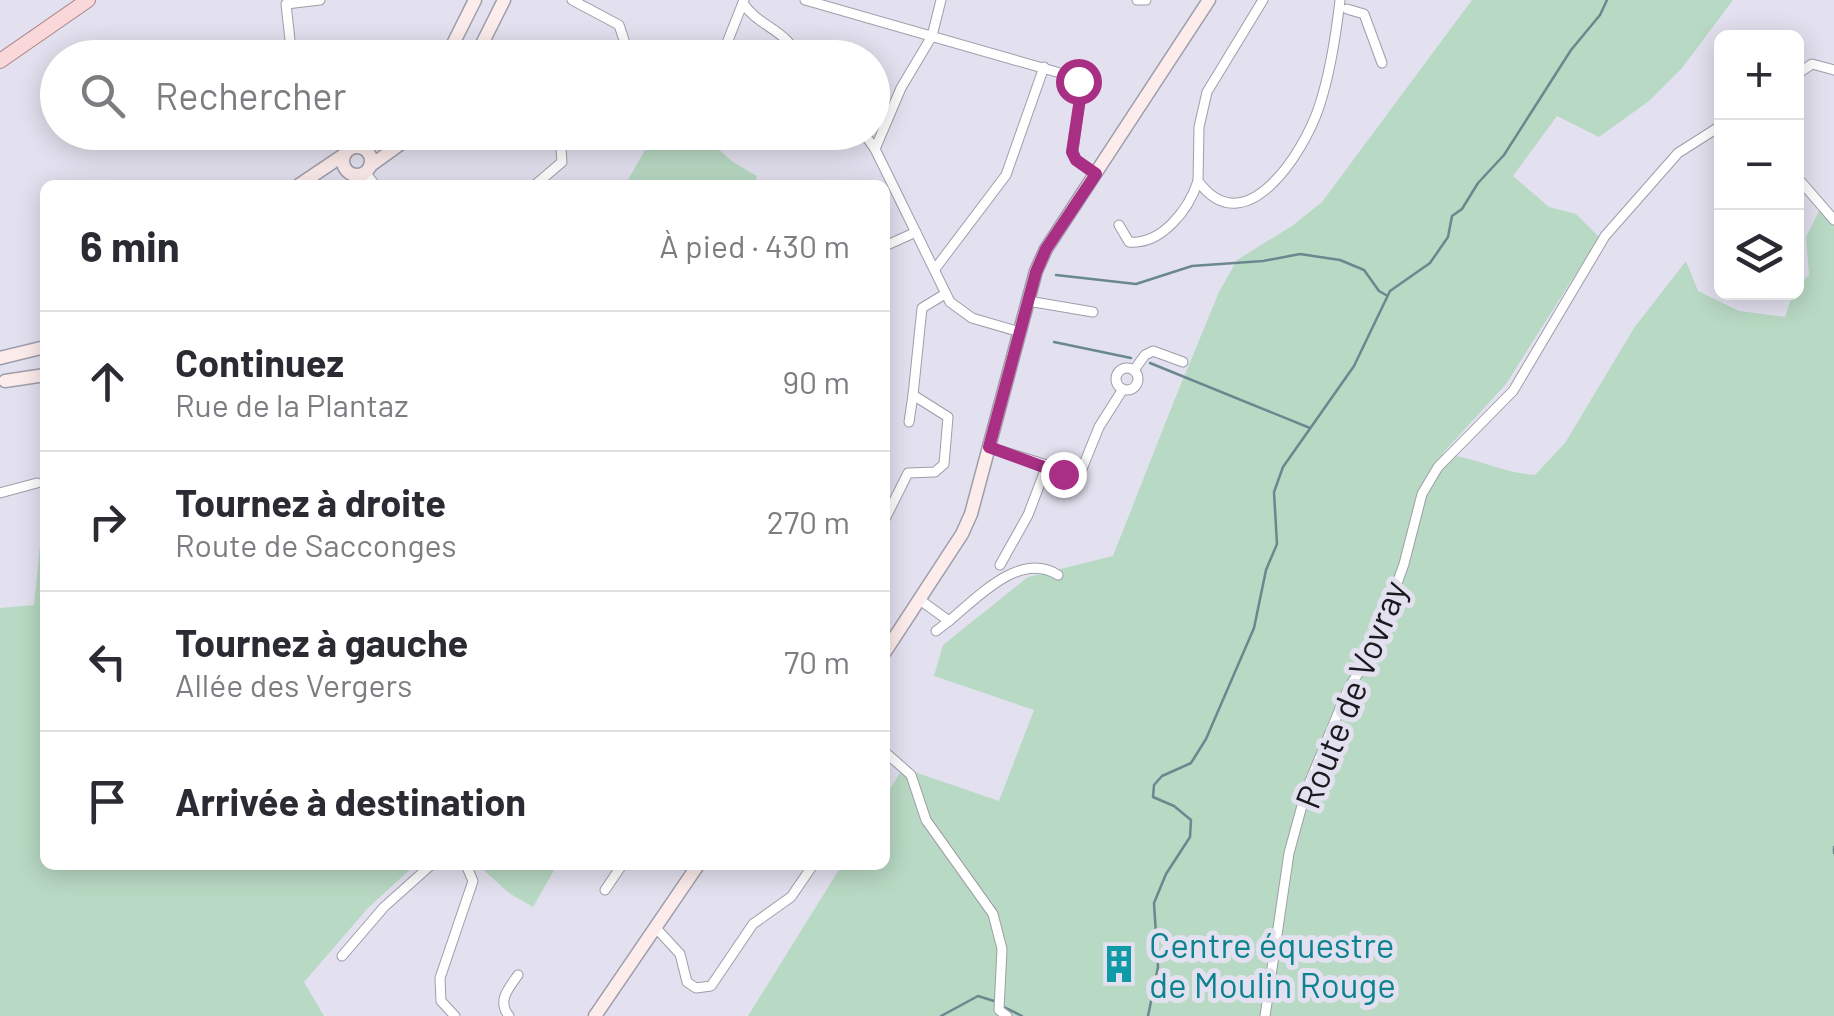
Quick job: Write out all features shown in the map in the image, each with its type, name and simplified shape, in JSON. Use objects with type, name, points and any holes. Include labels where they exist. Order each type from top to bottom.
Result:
[{"type":"main road","points":[[0,51],[73,0]]},
{"type":"main road","points":[[0,61],[88,0]]},
{"type":"street","points":[[290,40],[286,2],[320,0]]},
{"type":"street","points":[[455,40],[475,0]]},
{"type":"street","points":[[484,40],[504,0]]},
{"type":"street","points":[[572,0],[619,25],[624,40]]},
{"type":"street","points":[[805,0],[1069,74],[1078,81],[1081,92],[1072,152],[1076,160],[1096,174]]},
{"type":"street","points":[[890,114],[932,36],[941,0]]},
{"type":"street","points":[[1137,0],[1146,0]]},
{"type":"street","points":[[890,645],[962,534],[1046,249],[1210,0]]},
{"type":"street","points":[[1120,225],[1129,242],[1142,242],[1159,234],[1184,210],[1198,182],[1199,127],[1208,92],[1264,0]]},
{"type":"street","points":[[728,40],[744,2]]},
{"type":"street","points":[[744,2],[752,16],[787,40]]},
{"type":"street","points":[[1198,182],[1220,203],[1242,204],[1271,184],[1291,161],[1318,110],[1344,5],[1364,14],[1382,62]]},
{"type":"street","points":[[1804,70],[1812,64],[1834,70]]},
{"type":"street","points":[[935,270],[1006,176],[1044,68]]},
{"type":"street","name":"Route de Vovray","points":[[1265,1016],[1290,853],[1306,792],[1332,724],[1348,689],[1366,666],[1390,606],[1422,494],[1438,467],[1513,391],[1606,236],[1685,146],[1714,129]]},
{"type":"street","points":[[349,150],[345,168],[365,171]]},
{"type":"street","points":[[306,180],[349,150],[368,152],[365,171],[371,180]]},
{"type":"street","points":[[353,180],[392,150]]},
{"type":"street","points":[[541,180],[562,162],[562,150]]},
{"type":"street","points":[[875,150],[945,294],[962,313],[1020,332]]},
{"type":"street","points":[[1804,185],[1834,220]]},
{"type":"street","points":[[890,244],[916,232]]},
{"type":"street","points":[[909,422],[922,308],[945,294]]},
{"type":"street","points":[[1028,301],[1093,312]]},
{"type":"street","points":[[2,382],[9,370],[0,358],[40,348]]},
{"type":"street","points":[[989,447],[1070,475],[1082,468],[1099,426],[1122,389],[1137,384],[1134,370],[1144,355],[1153,350],[1183,362]]},
{"type":"street","points":[[2,382],[40,375]]},
{"type":"street","points":[[890,509],[908,473],[934,472],[944,464],[948,417],[912,396]]},
{"type":"street","points":[[1000,565],[1028,516],[1047,465]]},
{"type":"street","points":[[0,493],[37,483]]},
{"type":"street","points":[[936,631],[1017,571],[1044,567],[1058,574]]},
{"type":"street","points":[[920,600],[948,621]]},
{"type":"street","points":[[890,756],[911,775],[926,820],[993,914],[1002,950],[1003,1013]]},
{"type":"street","points":[[342,956],[384,907],[425,870]]},
{"type":"street","points":[[455,1016],[440,1001],[440,978],[472,882],[468,870]]},
{"type":"street","points":[[605,890],[619,870]]},
{"type":"street","points":[[595,1016],[695,870]]},
{"type":"street","points":[[656,928],[680,954],[688,982],[696,988],[707,988],[716,982],[753,924],[791,897],[810,870]]},
{"type":"street","points":[[508,1016],[503,999],[518,975]]},
{"type":"green space","points":[[1472,0],[1733,0],[1682,68],[1649,101],[1599,137],[1557,116],[1513,176],[1549,207],[1576,214],[1599,237],[1506,384],[1442,454],[1535,475],[1565,443],[1634,328],[1686,261],[1698,291],[1739,311],[1785,317],[1791,300],[1804,300],[1804,280],[1809,275],[1806,237],[1819,211],[1834,216],[1834,1016],[748,1016],[839,870],[890,870],[890,789],[903,768],[999,801],[1034,710],[934,676],[943,645],[1028,577],[1113,556],[1219,292],[1237,260],[1322,202]]},
{"type":"green space","points":[[645,150],[719,150],[757,176],[756,180],[628,180]]},
{"type":"green space","points":[[40,546],[40,870],[410,870],[368,908],[304,982],[324,1016],[0,1016],[0,608],[34,605]]},
{"type":"green space","points":[[484,870],[554,870],[533,907],[509,893]]},
{"type":"waterway","points":[[1148,1016],[1158,967],[1154,903],[1166,874],[1190,837],[1191,820],[1174,806],[1153,797],[1154,785],[1162,776],[1191,763],[1206,739],[1254,628],[1266,570],[1277,544],[1274,492],[1283,467],[1354,366],[1390,291],[1430,263],[1448,237],[1452,216],[1462,209],[1478,183],[1504,155],[1607,0]]},
{"type":"waterway","points":[[1056,275],[1136,284],[1192,266],[1300,254],[1340,260],[1364,270],[1386,295]]},
{"type":"waterway","points":[[1054,342],[1131,358]]},
{"type":"waterway","points":[[1150,363],[1310,428]]},
{"type":"waterway","points":[[1834,847],[1834,853]]},
{"type":"waterway","points":[[941,1016],[978,996],[994,1001]]},
{"type":"waterway","points":[[1004,1007],[1022,1016]]},
{"type":"place","name":"Centre équestre de Moulin Rouge","points":[[1119,964]]},
{"type":"route","points":[[1063,474],[989,447],[1036,272],[1046,249],[1096,174],[1076,160],[1072,152],[1081,92],[1078,81]]}]
